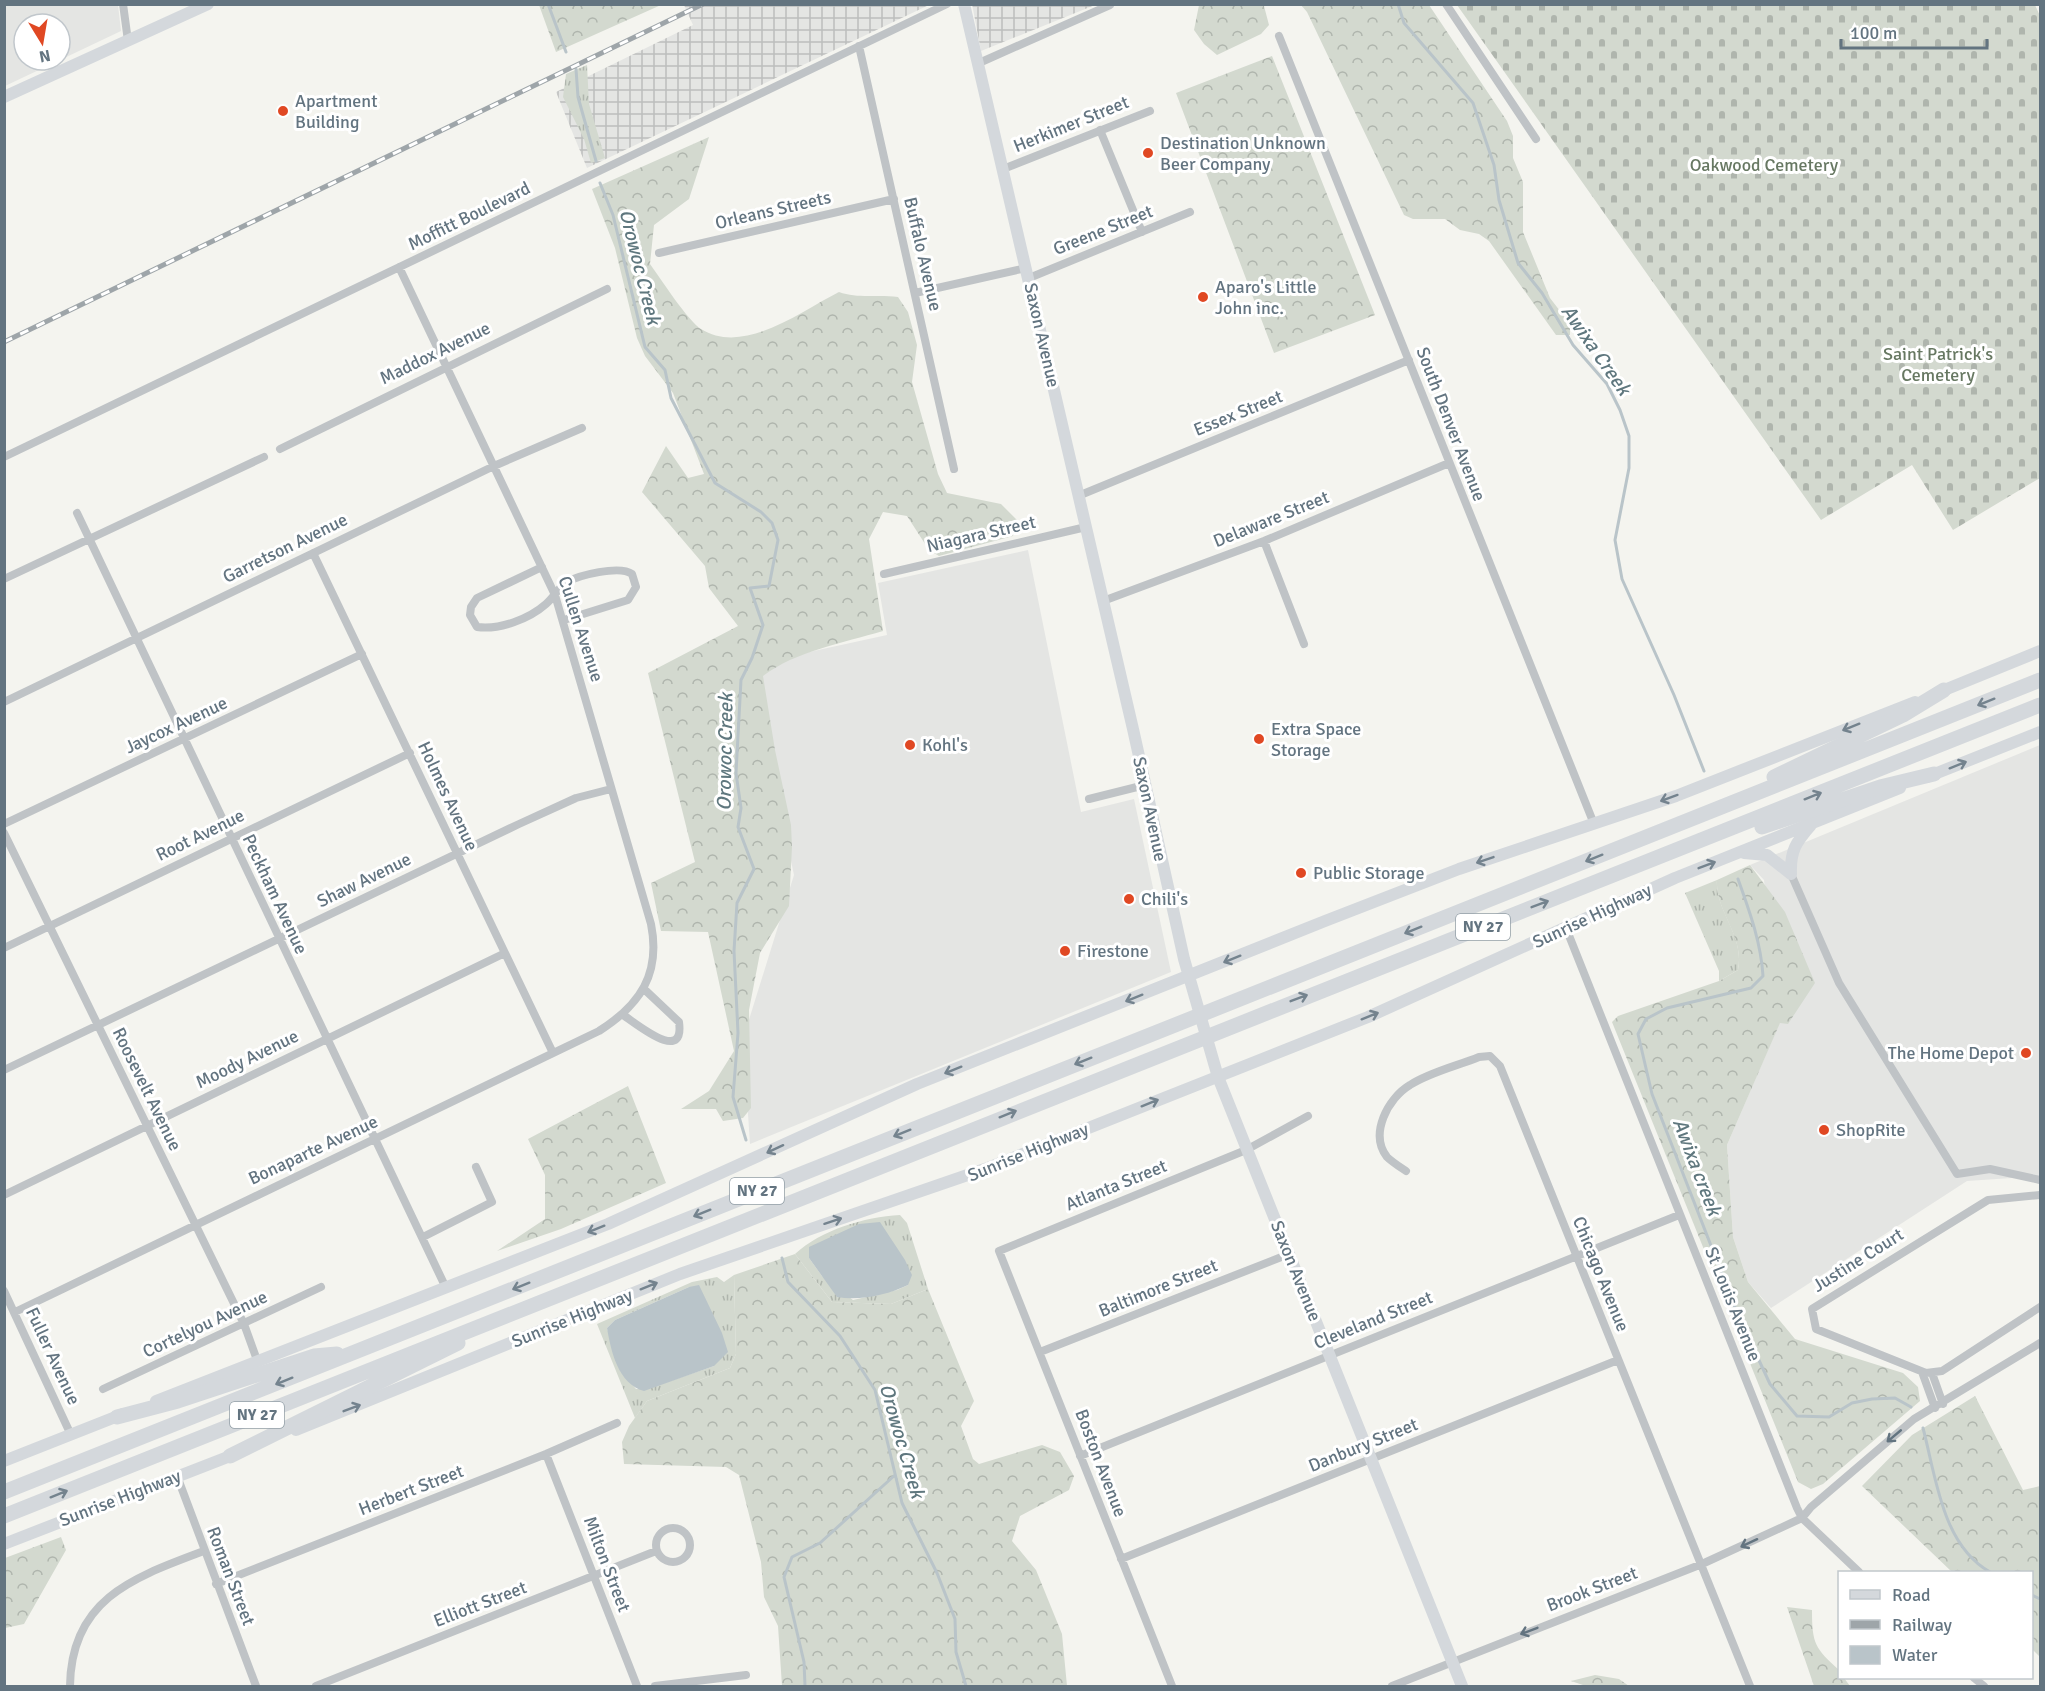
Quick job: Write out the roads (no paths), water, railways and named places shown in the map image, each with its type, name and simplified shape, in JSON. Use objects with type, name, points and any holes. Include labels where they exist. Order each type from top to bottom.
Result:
[{"type":"highway","name":"NY 27","points":[[4,1492],[2040,680]]},
{"type":"highway","points":[[1714,810],[1784,771],[1903,715],[1944,690]]},
{"type":"highway","name":"Sunrise Highway","points":[[4,1516],[1163,1052],[1720,834],[2040,705]]},
{"type":"highway","points":[[1720,834],[1757,829],[1880,787],[1934,774]]},
{"type":"highway","points":[[230,1456],[437,1355],[509,1314]]},
{"type":"highway","points":[[117,1417],[178,1401],[314,1356],[357,1351]]},
{"type":"main road","points":[[4,97],[208,4]]},
{"type":"main road","name":"Saxon Avenue","points":[[964,4],[1188,976],[1218,1077],[1246,1150],[1462,1686]]},
{"type":"main road","points":[[4,1461],[653,1205],[917,1084],[1426,881],[1701,787],[2040,651]]},
{"type":"main road","name":"Sunrise Highway","points":[[4,1544],[230,1456],[680,1274],[968,1176],[1218,1077],[1414,998],[1675,878],[2040,732]]},
{"type":"main road","points":[[1791,874],[1791,855],[1794,844],[1812,823]]},
{"type":"main road","points":[[1740,852],[1767,855],[1791,874]]},
{"type":"street","points":[[123,4],[128,41]]},
{"type":"street","name":"Moffitt Boulevard","points":[[4,458],[947,4]]},
{"type":"street","points":[[1446,4],[1536,139]]},
{"type":"street","points":[[979,63],[1110,5]]},
{"type":"street","name":"South Denver Avenue","points":[[1279,36],[1594,824]]},
{"type":"street","name":"Buffalo Avenue","points":[[859,46],[954,469]]},
{"type":"street","name":"Herkimer Street","points":[[1003,169],[1150,111]]},
{"type":"street","points":[[1101,130],[1142,232]]},
{"type":"street","name":"Orleans Streets","points":[[659,253],[894,199]]},
{"type":"street","name":"Greene Street","points":[[915,293],[1027,273],[1142,232],[1190,212]]},
{"type":"street","name":"Cullen Avenue","points":[[399,267],[542,567],[564,620],[655,944],[653,964],[644,989],[623,1015]]},
{"type":"street","name":"Maddox Avenue","points":[[280,449],[607,289]]},
{"type":"street","name":"Essex Street","points":[[1078,495],[1409,360]]},
{"type":"street","name":"Garretson Avenue","points":[[4,702],[494,466],[582,428]]},
{"type":"street","points":[[4,579],[264,457]]},
{"type":"street","name":"Delaware Street","points":[[1103,601],[1263,541],[1449,464]]},
{"type":"street","name":"Peckham Avenue","points":[[77,513],[87,539],[325,1040],[446,1288]]},
{"type":"street","name":"Niagara Street","points":[[884,574],[1086,528]]},
{"type":"street","points":[[1263,541],[1304,644]]},
{"type":"street","name":"Holmes Avenue","points":[[313,553],[553,1053]]},
{"type":"street","points":[[542,567],[477,598],[471,607],[470,615],[477,627],[499,626],[531,615],[555,595],[566,582],[617,569],[632,574],[636,587],[628,600],[564,620]]},
{"type":"street","name":"Jaycox Avenue","points":[[4,824],[362,654]]},
{"type":"street","name":"Root Avenue","points":[[4,948],[410,753]]},
{"type":"street","points":[[1089,799],[1145,785]]},
{"type":"street","name":"Shaw Avenue","points":[[4,1070],[576,798],[611,789]]},
{"type":"street","name":"Roosevelt Avenue","points":[[4,833],[244,1324],[257,1360]]},
{"type":"street","points":[[1791,874],[1839,983],[1957,1174],[1990,1169],[2040,1180]]},
{"type":"street","name":"St Louis Avenue","points":[[1566,928],[1802,1518],[1858,1571]]},
{"type":"street","name":"Moody Avenue","points":[[4,1195],[505,953]]},
{"type":"street","points":[[623,1015],[658,1039],[667,1041],[678,1036],[681,1031],[679,1022],[644,989]]},
{"type":"street","name":"Bonaparte Avenue","points":[[15,1312],[599,1031],[623,1015]]},
{"type":"street","name":"Chicago Avenue","points":[[1406,1171],[1387,1157],[1381,1142],[1382,1124],[1388,1105],[1409,1085],[1479,1057],[1490,1056],[1500,1066],[1750,1686]]},
{"type":"street","name":"Atlanta Street","points":[[999,1251],[1246,1150],[1308,1116]]},
{"type":"street","points":[[423,1237],[492,1202],[476,1167]]},
{"type":"street","name":"Justine Court","points":[[1932,1373],[1922,1372],[1816,1329],[1812,1309],[1988,1200],[2040,1195]]},
{"type":"street","name":"Cleveland Street","points":[[1080,1456],[1679,1215]]},
{"type":"street","name":"Boston Avenue","points":[[999,1251],[1172,1686]]},
{"type":"street","name":"Baltimore Street","points":[[1040,1352],[1289,1254]]},
{"type":"street","name":"Cortelyou Avenue","points":[[103,1389],[321,1287]]},
{"type":"street","name":"Fuller Avenue","points":[[4,1291],[71,1435]]},
{"type":"street","points":[[1939,1406],[1932,1373],[1942,1371],[2040,1307]]},
{"type":"street","points":[[1802,1518],[1811,1507],[1906,1426],[2040,1343]]},
{"type":"street","name":"Danbury Street","points":[[1121,1559],[1618,1360]]},
{"type":"street","points":[[1922,1372],[1939,1406]]},
{"type":"street","name":"Herbert Street","points":[[216,1584],[546,1454],[617,1423]]},
{"type":"street","name":"Milton Street","points":[[546,1454],[637,1686]]},
{"type":"street","name":"Roman Street","points":[[177,1476],[256,1686]]},
{"type":"street","name":"Brook Street","points":[[1392,1686],[1702,1564],[1802,1518]]},
{"type":"street","points":[[672,1527],[683,1530],[690,1538],[690,1550],[684,1559],[674,1563],[663,1560],[656,1551],[656,1540],[662,1531],[672,1527]]},
{"type":"street","points":[[70,1686],[74,1656],[81,1635],[107,1598],[142,1574],[204,1551]]},
{"type":"street","name":"Elliott Street","points":[[316,1686],[656,1551]]},
{"type":"street","points":[[655,1686],[746,1674]]},
{"type":"water","points":[[880,1222],[912,1275],[908,1285],[873,1296],[837,1297],[809,1258],[809,1247],[859,1224]]},
{"type":"water","points":[[699,1285],[722,1333],[728,1352],[714,1366],[644,1391],[635,1387],[617,1366],[607,1328],[615,1320],[689,1287]]},
{"type":"waterway","name":"Orowoc Creek","points":[[548,4],[566,52]]},
{"type":"waterway","name":"Awixa Creek","points":[[1398,4],[1404,23],[1473,103],[1494,165],[1499,200],[1518,263],[1542,293],[1573,345],[1607,384],[1620,410],[1629,436],[1629,468],[1615,540],[1622,579],[1674,695],[1704,771]]},
{"type":"waterway","name":"Orowoc Creek","points":[[576,69],[578,97],[596,161]]},
{"type":"waterway","name":"Orowoc Creek","points":[[600,183],[613,215],[645,347],[665,370],[671,398],[715,483],[761,512],[772,523],[778,540],[769,586],[750,588],[763,625],[752,658],[741,680],[736,773],[741,808],[738,827],[754,869],[737,903],[734,951],[738,1033],[733,1097],[746,1140]]},
{"type":"waterway","name":"Awixa creek","points":[[1738,879],[1757,939],[1763,976],[1751,988],[1667,1008],[1646,1019],[1638,1034],[1652,1094],[1738,1315],[1770,1384],[1797,1416],[1829,1417],[1852,1403],[1872,1399],[1895,1398],[1911,1407]]},
{"type":"waterway","name":"Orowoc Creek","points":[[782,1258],[788,1282],[840,1336],[875,1390],[902,1503],[937,1573],[955,1619],[956,1652],[966,1686]]},
{"type":"waterway","name":"Awixa creek","points":[[1923,1428],[1937,1488],[1951,1527],[1961,1545],[1974,1560],[1989,1571]]},
{"type":"waterway","points":[[805,1686],[804,1662],[784,1577],[792,1557],[820,1543],[895,1475]]},
{"type":"waterway","name":"Awixa creek","points":[[2033,1596],[2040,1599]]},
{"type":"railway","points":[[4,342],[703,4]]},
{"type":"place","name":"Apartment Building","points":[[283,111]]},
{"type":"place","name":"Destination Unknown Beer Company","points":[[1148,153]]},
{"type":"place","name":"Aparo's Little John inc.","points":[[1203,297]]},
{"type":"place","name":"Extra Space Storage","points":[[1259,739]]},
{"type":"place","name":"Kohl's","points":[[910,745]]},
{"type":"place","name":"Public Storage","points":[[1301,873]]},
{"type":"place","name":"Chili's","points":[[1129,899]]},
{"type":"place","name":"Firestone","points":[[1065,951]]},
{"type":"place","name":"The Home Depot","points":[[2026,1053]]},
{"type":"place","name":"ShopRite","points":[[1824,1130]]},
{"type":"park label","name":"Oakwood Cemetery","points":[[1764,165]]},
{"type":"park label","name":"Saint Patrick's Cemetery","points":[[1938,364]]}]
